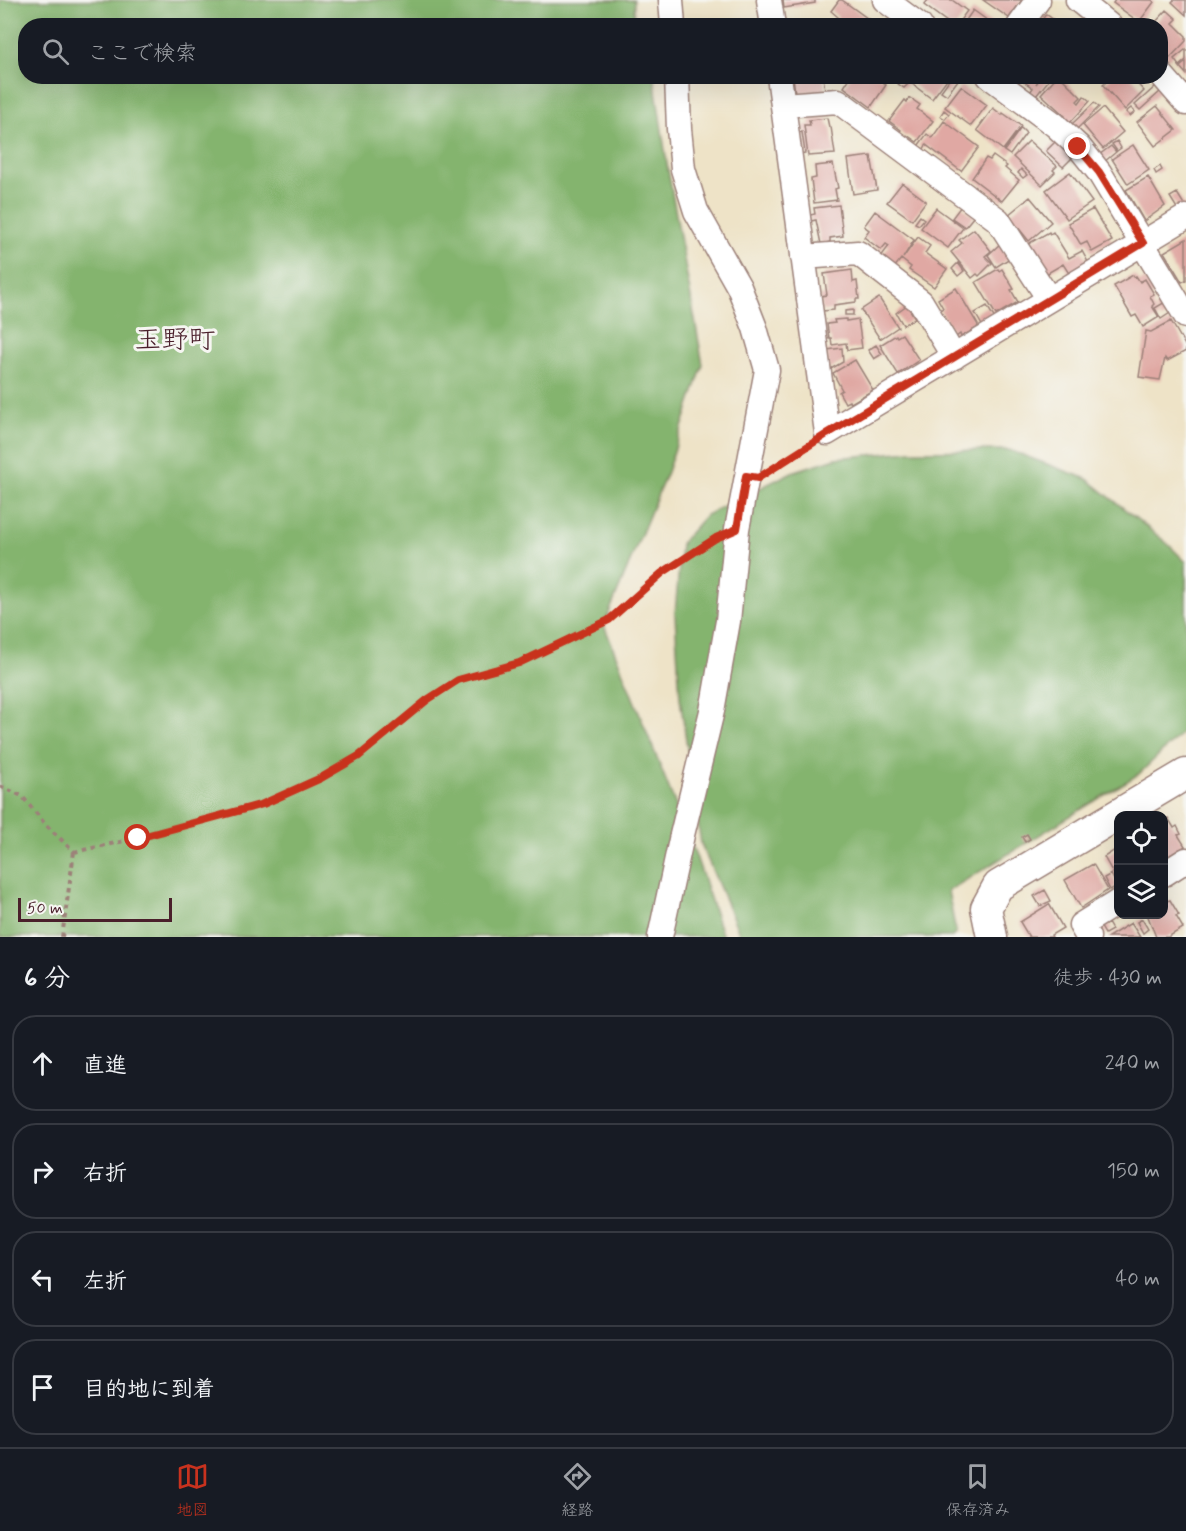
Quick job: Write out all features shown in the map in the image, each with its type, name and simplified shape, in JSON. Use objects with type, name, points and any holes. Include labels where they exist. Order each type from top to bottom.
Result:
[{"type":"street","points":[[671,0],[672,18]]},
{"type":"street","points":[[769,0],[772,18]]},
{"type":"street","points":[[885,0],[909,18]]},
{"type":"street","points":[[1025,18],[1038,0]]},
{"type":"street","points":[[1078,0],[1100,18]]},
{"type":"street","points":[[1168,81],[1186,103]]},
{"type":"street","points":[[660,937],[712,711],[728,621],[737,529],[767,370],[755,328],[739,287],[696,211],[683,169],[677,84]]},
{"type":"street","points":[[781,84],[827,434],[1186,218]]},
{"type":"street","points":[[1000,84],[1055,125],[1099,172],[1186,316]]},
{"type":"street","points":[[783,105],[838,101],[998,220],[1049,300]]},
{"type":"street","points":[[803,257],[858,253],[921,302],[954,357]]},
{"type":"street","points":[[992,937],[986,908],[998,886],[1186,774]]},
{"type":"street","points":[[1088,937],[1080,925],[1114,905]]},
{"type":"path","points":[[746,476],[758,478],[827,434]]},
{"type":"path","points":[[74,852],[138,838],[263,804],[321,778],[359,756],[427,700],[458,680],[519,663],[609,620],[662,573],[716,538],[737,529]]},
{"type":"path","points":[[0,786],[22,796],[45,824],[74,852]]},
{"type":"path","points":[[62,937],[74,852]]},
{"type":"green space","points":[[0,0],[634,0],[634,18],[18,18],[18,84],[655,84],[703,365],[667,472],[604,625],[696,856],[723,937],[0,937]]},
{"type":"green space","points":[[1009,450],[1087,479],[1168,544],[1186,562],[1186,729],[1139,774],[948,891],[956,933],[952,937],[741,937],[701,844],[680,698],[675,614],[681,543],[706,515],[792,472],[836,458],[910,451]]},
{"type":"building","points":[[783,0],[815,0],[815,3],[784,8]]},
{"type":"building","points":[[839,0],[842,0],[867,18],[837,18],[831,11]]},
{"type":"building","points":[[928,0],[952,0],[967,11],[962,18],[942,18],[924,5]]},
{"type":"building","points":[[983,0],[1022,0],[1009,18]]},
{"type":"building","points":[[1115,0],[1152,0],[1154,2],[1142,18],[1134,18],[1113,3]]},
{"type":"building","points":[[1186,0],[1186,15],[1172,2]]},
{"type":"building","points":[[973,10],[984,18],[968,18]]},
{"type":"building","points":[[1167,10],[1177,19],[1173,23],[1186,36],[1186,41],[1169,59],[1168,18],[1160,18]]},
{"type":"building","points":[[1186,49],[1186,60],[1179,66],[1174,59]]},
{"type":"building","points":[[1186,62],[1186,74],[1180,67]]},
{"type":"building","points":[[794,84],[824,84],[825,90],[795,93]]},
{"type":"building","points":[[846,84],[886,85],[871,107],[844,87]]},
{"type":"building","points":[[912,84],[943,84],[932,99]]},
{"type":"building","points":[[946,84],[955,84],[947,95],[941,91]]},
{"type":"building","points":[[1027,84],[1046,84],[1036,96],[1030,92],[1033,88]]},
{"type":"building","points":[[1050,84],[1068,84],[1081,97],[1077,101],[1079,103],[1084,96],[1090,101],[1069,124],[1063,118],[1065,116],[1041,94]]},
{"type":"building","points":[[1137,84],[1144,91],[1125,110],[1103,85]]},
{"type":"building","points":[[961,86],[987,105],[971,126],[945,107]]},
{"type":"building","points":[[1156,86],[1161,91],[1140,110],[1135,105]]},
{"type":"building","points":[[910,98],[920,105],[917,109],[933,121],[917,142],[907,135],[906,137],[889,121],[905,100],[907,102]]},
{"type":"building","points":[[1094,103],[1099,107],[1077,129],[1072,124]]},
{"type":"building","points":[[1157,106],[1176,130],[1155,146],[1137,122]]},
{"type":"building","points":[[993,108],[1021,126],[1003,150],[977,130]]},
{"type":"building","points":[[1103,108],[1123,132],[1103,149],[1083,125]]},
{"type":"building","points":[[1131,108],[1135,112],[1130,116],[1126,112]]},
{"type":"building","points":[[944,110],[949,114],[945,119],[940,116]]},
{"type":"building","points":[[827,118],[829,127],[831,127],[835,154],[808,156],[804,125],[810,125],[809,120]]},
{"type":"building","points":[[944,121],[979,147],[961,171],[926,145],[924,149],[918,146],[927,134],[932,138]]},
{"type":"building","points":[[1021,128],[1026,133],[1010,155],[1004,151]]},
{"type":"building","points":[[802,132],[805,153],[800,154],[797,133]]},
{"type":"building","points":[[1029,141],[1057,166],[1053,170],[1055,172],[1042,185],[1013,157]]},
{"type":"building","points":[[1056,141],[1073,157],[1063,167],[1046,151]]},
{"type":"building","points":[[1117,141],[1121,148],[1117,151],[1112,144]]},
{"type":"building","points":[[1133,145],[1149,170],[1128,184],[1112,159]]},
{"type":"building","points":[[1111,146],[1116,152],[1104,162],[1099,155]]},
{"type":"building","points":[[871,156],[877,190],[853,194],[848,159]]},
{"type":"building","points":[[993,156],[1007,166],[1005,168],[1019,180],[1002,201],[972,178],[986,158],[990,160]]},
{"type":"building","points":[[833,164],[838,188],[835,189],[837,200],[814,203],[811,179],[816,178],[815,166]]},
{"type":"building","points":[[1160,166],[1162,170],[1156,174],[1154,170]]},
{"type":"building","points":[[1021,169],[1027,175],[1023,178],[1018,173]]},
{"type":"building","points":[[1070,172],[1092,202],[1067,219],[1046,190]]},
{"type":"building","points":[[1148,177],[1165,206],[1144,221],[1126,190]]},
{"type":"building","points":[[902,183],[926,201],[912,220],[887,202]]},
{"type":"building","points":[[1177,193],[1185,206],[1178,210],[1170,197]]},
{"type":"building","points":[[1030,197],[1051,222],[1029,241],[1008,215]]},
{"type":"building","points":[[839,205],[843,236],[830,238],[830,242],[821,244],[816,220],[811,221],[810,215],[815,214],[814,208]]},
{"type":"building","points":[[961,206],[974,216],[965,227],[952,218]]},
{"type":"building","points":[[936,208],[963,228],[948,248],[921,228]]},
{"type":"building","points":[[1093,209],[1112,241],[1092,252],[1087,242],[1081,245],[1068,223]]},
{"type":"building","points":[[875,211],[914,240],[903,258],[918,237],[930,246],[925,253],[947,269],[934,287],[909,270],[911,267],[901,259],[894,268],[880,258],[889,246],[886,244],[881,250],[864,237],[869,230],[864,226]]},
{"type":"building","points":[[920,216],[924,219],[919,225],[915,223]]},
{"type":"building","points":[[974,229],[991,251],[985,256],[992,263],[979,276],[977,274],[972,278],[951,252],[962,243],[959,240]]},
{"type":"building","points":[[1049,232],[1050,234],[1053,232],[1069,258],[1082,251],[1089,264],[1070,275],[1063,264],[1046,274],[1028,244]]},
{"type":"building","points":[[1186,239],[1186,280],[1182,282],[1164,252]]},
{"type":"building","points":[[1000,244],[1010,258],[996,267],[988,255]]},
{"type":"building","points":[[958,263],[964,271],[958,276],[952,269]]},
{"type":"building","points":[[998,269],[999,271],[1002,269],[1014,289],[1011,290],[1018,302],[996,315],[976,282]]},
{"type":"building","points":[[852,270],[853,282],[857,281],[859,299],[856,299],[856,302],[834,305],[834,310],[822,311],[820,296],[827,295],[824,274]]},
{"type":"building","points":[[1133,275],[1140,282],[1145,279],[1154,294],[1150,296],[1154,304],[1152,306],[1159,317],[1143,327],[1136,315],[1132,317],[1114,286]]},
{"type":"building","points":[[956,288],[978,325],[977,328],[961,337],[960,334],[956,337],[940,310],[943,308],[938,299]]},
{"type":"building","points":[[879,298],[898,327],[880,339],[861,310]]},
{"type":"building","points":[[1167,301],[1173,311],[1161,319],[1155,308]]},
{"type":"building","points":[[907,305],[915,318],[903,325],[896,313]]},
{"type":"building","points":[[987,306],[995,319],[983,327],[975,313]]},
{"type":"building","points":[[853,310],[853,315],[845,315],[845,311]]},
{"type":"building","points":[[846,319],[846,321],[858,319],[862,348],[847,350],[846,343],[832,345],[827,324],[835,323],[834,320]]},
{"type":"building","points":[[1171,321],[1186,351],[1167,361],[1165,358],[1160,380],[1139,377],[1146,331],[1151,332]]},
{"type":"building","points":[[902,334],[919,360],[898,374],[880,345]]},
{"type":"building","points":[[876,345],[882,354],[874,359],[868,350]]},
{"type":"building","points":[[842,348],[843,362],[829,370],[827,350]]},
{"type":"building","points":[[855,360],[873,390],[851,403],[849,401],[845,403],[839,392],[842,390],[833,373]]},
{"type":"building","points":[[1168,818],[1174,828],[1177,826],[1181,834],[1178,835],[1185,846],[1168,857]]},
{"type":"building","points":[[1027,834],[1030,839],[1025,842],[1022,837]]},
{"type":"building","points":[[1114,851],[1114,875],[1104,857]]},
{"type":"building","points":[[1093,864],[1108,890],[1081,908],[1065,880]]},
{"type":"building","points":[[1111,874],[1114,888],[1110,890],[1104,878]]},
{"type":"building","points":[[1045,890],[1051,901],[1040,906],[1034,896]]},
{"type":"building","points":[[1170,900],[1179,915],[1176,916],[1183,928],[1168,937],[1156,937],[1149,919],[1168,919],[1168,901]]},
{"type":"building","points":[[1049,904],[1063,928],[1051,935],[1052,937],[1029,937],[1020,922]]},
{"type":"building","points":[[1142,919],[1148,929],[1143,933],[1137,922]]},
{"type":"building","points":[[1108,923],[1112,930],[1105,934],[1101,927]]},
{"type":"building","points":[[1131,923],[1140,937],[1108,937]]},
{"type":"district","name":"玉野町","points":[[175,339]]},
{"type":"route","points":[[138,838],[263,804],[321,778],[359,756],[427,700],[458,680],[519,663],[609,620],[662,573],[716,538],[737,529],[746,476],[758,478],[1143,243],[1099,172],[1078,147]]}]
